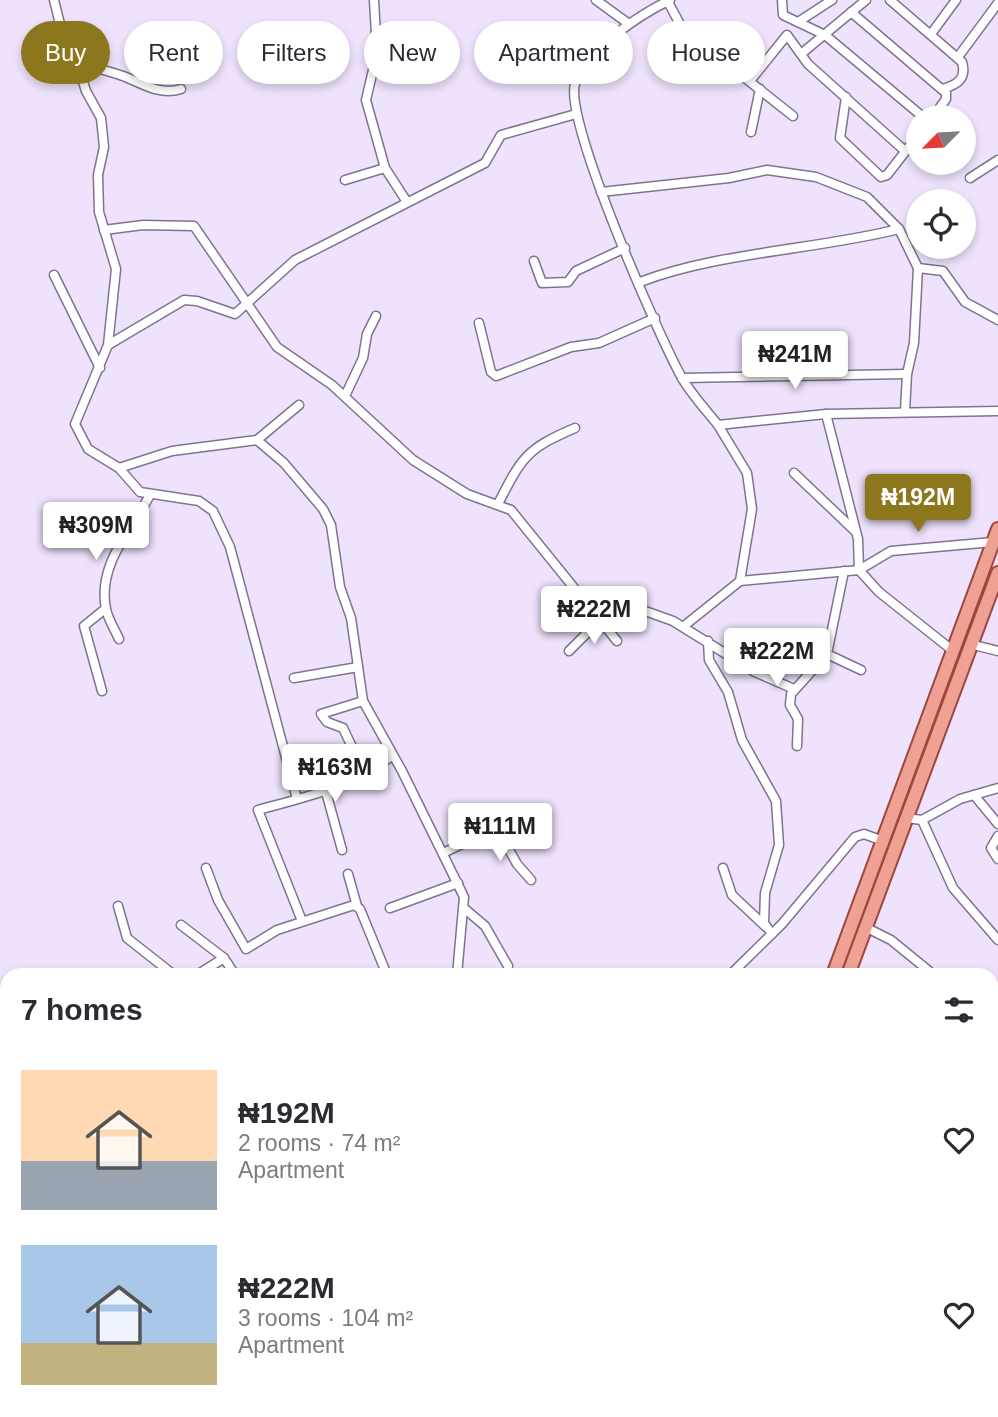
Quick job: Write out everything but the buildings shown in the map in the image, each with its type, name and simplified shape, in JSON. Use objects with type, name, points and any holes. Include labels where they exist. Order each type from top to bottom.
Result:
[{"type":"main road","points":[[836,968],[998,529]]},
{"type":"main road","points":[[851,968],[998,573]]},
{"type":"main road","points":[[841,953],[854,959]]},
{"type":"street","points":[[54,0],[59,21]]},
{"type":"street","points":[[374,0],[377,53],[366,100],[385,168],[407,202]]},
{"type":"street","points":[[596,0],[625,21]]},
{"type":"street","points":[[633,22],[668,0],[677,21]]},
{"type":"street","points":[[782,0],[783,15],[825,35],[909,105]]},
{"type":"street","points":[[798,22],[832,0]]},
{"type":"street","points":[[802,54],[866,0]]},
{"type":"street","points":[[890,0],[958,57],[964,74],[961,80],[942,89]]},
{"type":"street","points":[[931,34],[956,0]]},
{"type":"street","points":[[958,57],[998,3]]},
{"type":"street","points":[[851,12],[942,89],[947,97],[941,105]]},
{"type":"street","points":[[765,61],[785,35],[846,97],[905,151],[887,175],[879,175],[840,138],[846,97]]},
{"type":"street","points":[[110,73],[169,93],[181,89]]},
{"type":"street","points":[[84,84],[101,118],[104,153],[98,175],[98,198],[116,269],[108,345],[75,424],[88,449],[118,468],[135,489],[150,495],[199,500],[207,505],[218,519],[244,592],[285,763],[297,799]]},
{"type":"street","points":[[576,84],[576,114],[601,192],[639,282],[682,378],[718,425],[747,473],[752,509],[740,581]]},
{"type":"street","points":[[754,84],[793,116]]},
{"type":"street","points":[[751,132],[760,89]]},
{"type":"street","points":[[108,345],[184,300],[197,300],[231,315],[295,260],[485,163],[501,135],[576,114]]},
{"type":"street","points":[[970,178],[998,160]]},
{"type":"street","points":[[345,180],[385,168]]},
{"type":"street","points":[[601,192],[779,170],[816,177],[867,197],[900,229],[918,268],[914,343],[907,374],[905,411]]},
{"type":"street","points":[[104,230],[143,225],[194,226],[223,264],[277,347],[345,396],[413,460],[467,494],[498,504],[522,519],[617,641]]},
{"type":"street","points":[[639,282],[696,265],[816,247],[900,229]]},
{"type":"street","points":[[534,261],[542,283],[568,282],[576,271],[625,248]]},
{"type":"street","points":[[918,268],[943,271],[965,302],[998,320]]},
{"type":"street","points":[[54,275],[100,368]]},
{"type":"street","points":[[345,396],[363,358],[367,334],[376,316]]},
{"type":"street","points":[[479,323],[491,372],[496,376],[571,347],[599,344],[655,318]]},
{"type":"street","points":[[682,378],[907,374]]},
{"type":"street","points":[[118,468],[172,451],[257,440],[299,405]]},
{"type":"street","points":[[718,425],[826,414],[998,411]]},
{"type":"street","points":[[826,414],[856,532],[859,570],[879,592],[952,650]]},
{"type":"street","points":[[498,504],[529,451],[575,428]]},
{"type":"street","points":[[257,440],[284,463],[323,509],[331,525],[340,587],[351,618],[363,701],[458,883],[465,909],[458,968]]},
{"type":"street","points":[[794,473],[856,532]]},
{"type":"street","points":[[119,639],[105,609],[107,580],[117,545],[150,495]]},
{"type":"street","points":[[684,626],[740,581],[859,570],[891,551],[993,542]]},
{"type":"street","points":[[797,746],[798,719],[790,705],[794,689],[827,654],[844,571]]},
{"type":"street","points":[[584,600],[620,602],[684,626],[755,673],[794,689]]},
{"type":"street","points":[[102,691],[84,625],[105,609]]},
{"type":"street","points":[[569,651],[600,620]]},
{"type":"street","points":[[708,641],[709,660],[728,692],[742,740],[776,801],[779,845],[766,884],[765,926]]},
{"type":"street","points":[[970,644],[998,651]]},
{"type":"street","points":[[827,654],[861,670]]},
{"type":"street","points":[[294,678],[358,667]]},
{"type":"street","points":[[352,747],[343,728],[327,722],[321,714],[363,701]]},
{"type":"street","points":[[302,921],[258,810],[326,792],[358,779],[392,756]]},
{"type":"street","points":[[906,818],[922,820],[953,803],[998,788]]},
{"type":"street","points":[[326,792],[342,850]]},
{"type":"street","points":[[974,796],[998,824]]},
{"type":"street","points":[[922,820],[953,888],[998,940]]},
{"type":"street","points":[[443,853],[501,826],[517,864],[531,880]]},
{"type":"street","points":[[737,968],[772,934],[856,837],[864,834],[883,841]]},
{"type":"street","points":[[998,836],[991,848],[998,859]]},
{"type":"street","points":[[206,868],[218,900],[246,949],[277,930],[350,905],[357,906]]},
{"type":"street","points":[[723,868],[732,895],[772,934]]},
{"type":"street","points":[[348,874],[357,906],[384,968]]},
{"type":"street","points":[[390,908],[458,883]]},
{"type":"street","points":[[118,906],[127,938],[165,968]]},
{"type":"street","points":[[465,909],[485,926],[508,966]]},
{"type":"street","points":[[181,925],[224,958],[230,968]]},
{"type":"street","points":[[867,928],[891,940],[925,968]]},
{"type":"street","points":[[208,968],[224,958]]}]
